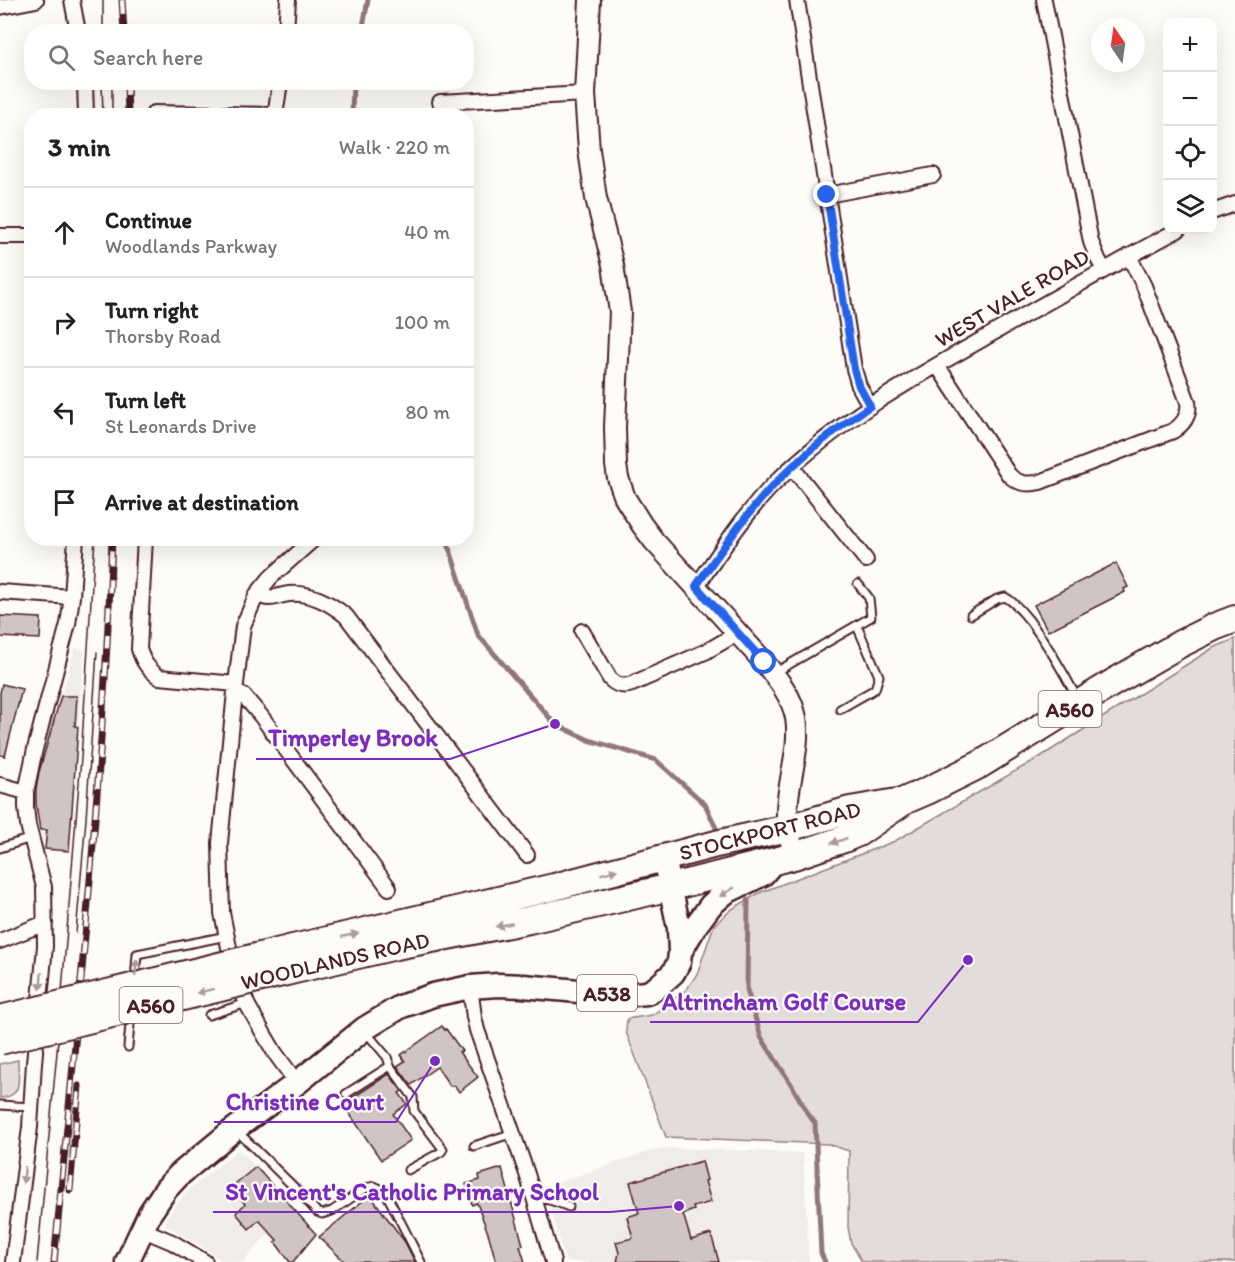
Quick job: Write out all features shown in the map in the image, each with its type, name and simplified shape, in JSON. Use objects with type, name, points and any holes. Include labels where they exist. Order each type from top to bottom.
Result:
[{"type":"highway","name":"STOCKPORT ROAD","points":[[671,887],[784,858],[858,833],[906,800],[981,764],[1180,644],[1235,619]]},
{"type":"highway","name":"STOCKPORT ROAD","points":[[664,858],[788,828],[850,810],[906,800]]},
{"type":"highway","name":"WOODLANDS ROAD","points":[[0,1041],[664,858]]},
{"type":"highway","name":"WOODLANDS ROAD","points":[[0,1019],[298,958],[386,948],[529,920],[671,887]]},
{"type":"main road","name":"STOCKPORT ROAD","points":[[127,1262],[141,1229],[158,1200],[197,1159],[364,1029],[400,1007],[448,991],[470,987],[498,985],[622,995],[646,993],[656,988],[673,973],[679,962],[680,952],[679,928],[664,858]]},
{"type":"main road","points":[[680,952],[711,905],[726,892],[763,874],[784,858]]},
{"type":"street","points":[[0,7],[36,0]]},
{"type":"street","points":[[72,0],[76,24]]},
{"type":"street","points":[[286,24],[288,0]]},
{"type":"street","points":[[590,0],[585,94],[586,122],[592,176],[620,304],[615,427],[618,478],[625,498],[654,541],[774,674],[791,703],[796,722],[795,747],[787,809],[788,828],[784,858]]},
{"type":"street","points":[[797,0],[854,369],[859,386],[870,406]]},
{"type":"street","points":[[1044,0],[1091,242],[1104,270]]},
{"type":"street","points":[[85,90],[86,108]]},
{"type":"street","points":[[276,108],[279,90]]},
{"type":"street","points":[[440,102],[585,94]]},
{"type":"street","points":[[827,195],[933,175]]},
{"type":"street","points":[[1217,210],[1235,204]]},
{"type":"street","name":"WEST VALE ROAD","points":[[696,586],[756,504],[792,467],[840,426],[937,365],[1170,234]]},
{"type":"street","points":[[0,236],[24,236]]},
{"type":"street","points":[[937,365],[1008,475],[1018,482],[1029,484],[1040,482],[1173,431],[1183,423],[1188,412],[1188,402],[1144,286],[1129,256]]},
{"type":"street","points":[[792,467],[866,560]]},
{"type":"street","points":[[13,1262],[30,1127],[45,946],[43,881],[27,819],[26,792],[68,624],[75,546]]},
{"type":"street","points":[[145,546],[139,649],[142,660],[149,670],[159,676],[235,688],[244,696],[389,888]]},
{"type":"street","points":[[297,1083],[275,1053],[247,1003],[234,972],[222,913],[220,843],[243,626],[257,594],[271,577],[306,546]]},
{"type":"street","points":[[0,592],[72,597]]},
{"type":"street","points":[[257,594],[267,599],[291,594],[309,596],[326,601],[346,615],[527,855]]},
{"type":"street","points":[[582,632],[610,679],[623,686],[707,651],[738,633]]},
{"type":"street","points":[[0,785],[26,792]]},
{"type":"street","points":[[0,941],[45,923]]},
{"type":"street","points":[[470,987],[477,1030],[513,1133],[553,1262]]},
{"type":"street","points":[[141,1229],[172,1242],[205,1262]]},
{"type":"lane","points":[[774,674],[871,617],[869,598],[858,584]]},
{"type":"lane","points":[[971,615],[997,599],[1005,597],[1014,602],[1041,635],[1080,703]]},
{"type":"lane","points":[[840,708],[875,689],[879,676],[857,626]]},
{"type":"lane","points":[[0,848],[31,838]]},
{"type":"lane","points":[[128,1047],[138,954],[226,936]]},
{"type":"lane","points":[[209,1015],[247,1003]]},
{"type":"lane","points":[[364,1029],[387,1057],[390,1066],[413,1097],[414,1111],[443,1149],[408,1170]]},
{"type":"lane","points":[[346,1094],[390,1066]]},
{"type":"lane","points":[[0,1105],[30,1107]]},
{"type":"lane","points":[[235,1129],[300,1192],[317,1212],[322,1214],[332,1211],[366,1188],[375,1186],[385,1191],[421,1262]]},
{"type":"lane","points":[[474,1146],[513,1133]]},
{"type":"lane","points":[[534,1200],[542,1198],[569,1207]]},
{"type":"shaded area","points":[[1235,639],[1235,1262],[862,1262],[851,1243],[848,1227],[849,1151],[828,1144],[666,1137],[626,1032],[627,1019],[652,1015],[687,989],[697,974],[714,925],[732,909],[759,893],[895,841],[1040,757],[1213,648]]},
{"type":"shaded area","points":[[75,649],[84,650],[69,851],[45,849],[38,821],[36,790]]},
{"type":"shaded area","points":[[18,1060],[19,1080],[16,1090],[8,1097],[0,1098],[0,1064]]},
{"type":"shaded area","points":[[667,1148],[803,1153],[809,1262],[566,1262],[550,1208],[551,1192],[547,1186],[654,1150]]},
{"type":"shaded area","points":[[239,1149],[316,1234],[290,1262],[268,1234],[243,1262],[224,1262],[166,1225],[165,1219],[188,1191]]},
{"type":"building","points":[[1116,563],[1128,587],[1124,589],[1125,592],[1048,631],[1034,605]]},
{"type":"building","points":[[0,616],[41,618],[40,639],[0,637]]},
{"type":"building","points":[[2,684],[22,689],[5,756],[0,755]]},
{"type":"building","points":[[61,696],[77,696],[75,726],[78,727],[69,851],[45,849],[47,830],[40,830],[36,804],[39,772]]},
{"type":"building","points":[[442,1026],[462,1051],[459,1052],[478,1077],[459,1092],[455,1086],[450,1086],[437,1067],[411,1085],[397,1066],[405,1061],[401,1055]]},
{"type":"building","points":[[389,1074],[402,1091],[399,1093],[407,1104],[393,1114],[411,1140],[381,1160],[343,1104]]},
{"type":"building","points":[[702,1161],[711,1202],[693,1207],[694,1210],[683,1214],[691,1240],[711,1234],[719,1262],[617,1262],[619,1253],[616,1242],[633,1238],[627,1217],[639,1213],[630,1182]]},
{"type":"building","points":[[256,1167],[316,1234],[293,1262],[290,1262],[275,1242],[277,1240],[259,1220],[249,1229],[236,1213],[245,1204],[231,1187]]},
{"type":"building","points":[[502,1168],[523,1245],[520,1246],[525,1262],[496,1262],[477,1203],[472,1205],[466,1184],[480,1180],[479,1175]]},
{"type":"building","points":[[370,1195],[405,1242],[415,1262],[345,1262],[319,1237]]},
{"type":"waterway","points":[[364,24],[368,0]]},
{"type":"waterway","points":[[352,108],[353,90]]},
{"type":"waterway","points":[[449,546],[478,635],[555,724],[589,740],[656,760],[705,804],[716,828]]},
{"type":"waterway","points":[[748,900],[747,990],[761,1037],[815,1123],[821,1253],[825,1262]]},
{"type":"tram line","points":[[103,0],[103,24]]},
{"type":"tram line","points":[[102,90],[103,108]]},
{"type":"tram line","points":[[112,90],[112,108]]},
{"type":"tram line","points":[[37,1262],[81,758],[94,546]]},
{"type":"tram line","points":[[76,933],[97,652]]},
{"type":"railway","points":[[122,0],[124,24]]},
{"type":"railway","points":[[127,90],[128,108]]},
{"type":"railway","points":[[54,1262],[96,810],[112,546]]},
{"type":"railway","points":[[70,1190],[79,1086]]},
{"type":"place","name":"Timperley Brook","points":[[555,724]]},
{"type":"place","name":"Altrincham Golf Course","points":[[968,960]]},
{"type":"place","name":"Christine Court","points":[[435,1061]]},
{"type":"place","name":"St Vincent's Catholic Primary School","points":[[679,1206]]},
{"type":"route","points":[[764,662],[696,586],[756,504],[774,484],[840,426],[870,406],[856,380],[827,195]]}]
